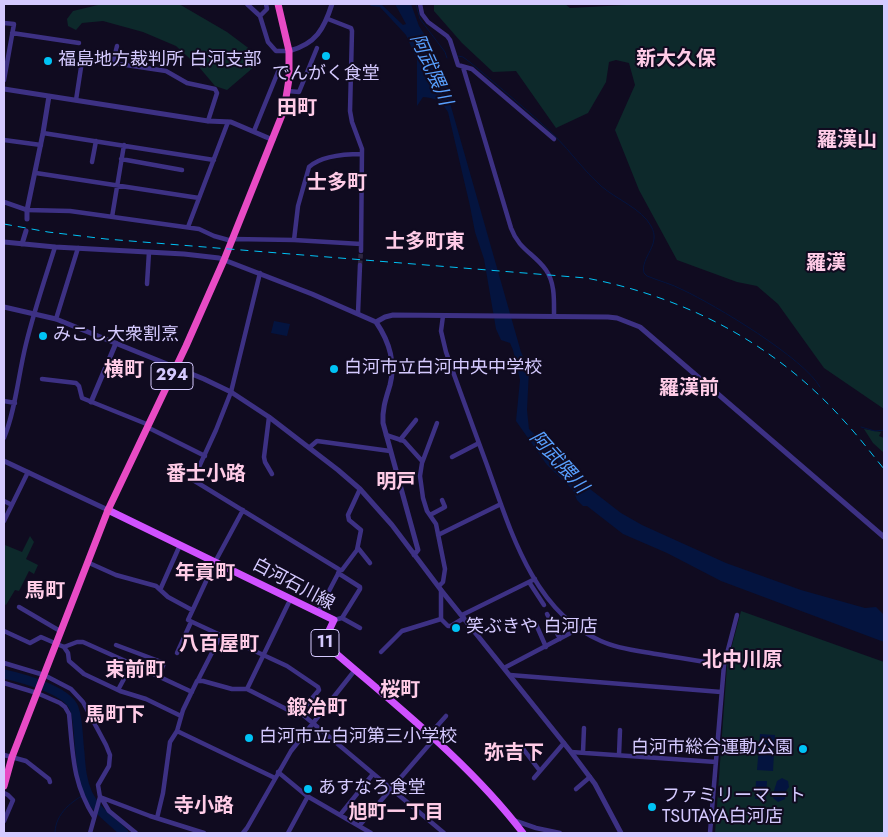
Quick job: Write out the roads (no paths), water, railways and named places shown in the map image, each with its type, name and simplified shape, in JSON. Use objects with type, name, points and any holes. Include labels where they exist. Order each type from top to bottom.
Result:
[{"type":"highway","name":"294","points":[[4,786],[12,757],[108,510],[224,260],[284,110],[288,91],[289,51],[278,4]]},
{"type":"main road","name":"白河石川線","points":[[108,510],[334,620],[326,637],[326,644],[494,796],[523,833]]},
{"type":"street","points":[[247,4],[260,16],[268,42],[276,50],[289,51],[310,43],[317,36],[328,19],[332,4]]},
{"type":"street","points":[[260,16],[267,9],[266,4]]},
{"type":"street","points":[[420,4],[422,14],[428,22],[450,40],[458,65],[472,69],[554,139]]},
{"type":"street","points":[[328,19],[352,30],[350,111],[362,154],[360,251]]},
{"type":"street","points":[[4,22],[14,24],[7,45],[4,80]]},
{"type":"street","points":[[12,33],[79,43]]},
{"type":"street","points":[[113,63],[117,46]]},
{"type":"street","points":[[288,91],[299,92],[317,48]]},
{"type":"street","points":[[143,67],[147,53]]},
{"type":"street","points":[[76,100],[82,61],[86,59],[143,67],[166,71],[187,83],[215,89],[217,93],[208,121]]},
{"type":"street","points":[[254,131],[280,67]]},
{"type":"street","points":[[464,67],[510,228],[518,244],[543,266],[550,278],[553,287],[554,315]]},
{"type":"street","points":[[4,89],[208,121],[235,123],[273,140]]},
{"type":"street","points":[[27,219],[27,210],[44,133],[48,96]]},
{"type":"street","points":[[188,228],[228,122]]},
{"type":"street","points":[[44,133],[214,160]]},
{"type":"street","points":[[4,140],[41,145]]},
{"type":"street","points":[[92,162],[96,141]]},
{"type":"street","points":[[112,218],[124,145]]},
{"type":"street","points":[[294,240],[298,206],[309,167],[320,161],[347,154],[362,154]]},
{"type":"street","points":[[121,160],[182,170]]},
{"type":"street","points":[[36,173],[199,198]]},
{"type":"street","points":[[4,202],[27,210],[70,211],[199,229],[214,236],[232,240],[294,240],[361,244]]},
{"type":"street","points":[[22,244],[26,231]]},
{"type":"street","points":[[4,242],[54,247],[205,256],[224,260],[260,273],[376,322],[382,331],[393,363],[390,384],[383,407],[383,423],[418,550],[414,555]]},
{"type":"street","points":[[4,438],[15,403],[37,300],[54,247]]},
{"type":"street","points":[[56,320],[78,248]]},
{"type":"street","points":[[147,284],[149,252]]},
{"type":"street","points":[[358,313],[360,265]]},
{"type":"street","points":[[260,273],[231,392],[194,481],[243,510],[360,587],[342,618]]},
{"type":"street","points":[[4,307],[56,320],[116,343],[231,392],[310,447],[360,489],[392,525],[590,777],[621,833]]},
{"type":"street","points":[[376,322],[386,316],[393,315],[554,315],[608,316],[617,318],[640,328],[884,537]]},
{"type":"street","points":[[443,316],[441,331],[446,352],[501,504],[535,579],[552,603],[567,619],[602,642],[637,651],[724,665]]},
{"type":"street","points":[[91,402],[116,343]]},
{"type":"street","points":[[42,379],[76,383],[79,386],[80,396],[148,426],[205,456]]},
{"type":"street","points":[[4,401],[15,403]]},
{"type":"street","points":[[269,417],[264,461],[272,474]]},
{"type":"street","points":[[400,440],[416,420]]},
{"type":"street","points":[[437,423],[422,462],[420,483],[423,498],[436,524],[445,569],[440,588],[441,619],[448,626],[451,626],[463,617],[535,579]]},
{"type":"street","points":[[386,435],[400,440],[407,445],[422,462]]},
{"type":"street","points":[[310,447],[317,441],[390,451]]},
{"type":"street","points":[[452,456],[479,443]]},
{"type":"street","points":[[4,461],[108,510]]},
{"type":"street","points":[[4,521],[28,472]]},
{"type":"street","points":[[318,612],[339,572],[358,548],[361,530],[348,520],[348,515],[360,489]]},
{"type":"street","points":[[430,515],[445,507],[442,500]]},
{"type":"street","points":[[4,501],[12,505]]},
{"type":"street","points":[[438,535],[501,504]]},
{"type":"street","points":[[243,510],[215,562],[188,620],[287,666],[318,686],[318,690],[304,708],[302,714]]},
{"type":"street","points":[[160,590],[180,545]]},
{"type":"street","points":[[358,548],[370,563]]},
{"type":"street","points":[[88,562],[116,575],[156,586],[168,597],[192,610]]},
{"type":"street","points":[[530,582],[544,605]]},
{"type":"street","points":[[533,599],[539,597]]},
{"type":"street","points":[[247,689],[290,598]]},
{"type":"street","points":[[19,607],[60,631]]},
{"type":"street","points":[[548,614],[560,639]]},
{"type":"street","points":[[710,833],[724,665],[737,615]]},
{"type":"street","points":[[334,620],[342,618],[360,628]]},
{"type":"street","points":[[381,652],[399,632],[441,619]]},
{"type":"street","points":[[177,653],[191,622]]},
{"type":"street","points":[[535,622],[546,646]]},
{"type":"street","points":[[504,668],[580,628]]},
{"type":"street","points":[[4,631],[30,643],[41,637],[56,643],[64,647],[68,653],[69,661],[76,669],[118,690],[146,699],[181,716]]},
{"type":"street","points":[[157,818],[163,793],[170,742],[177,730],[192,692],[221,635]]},
{"type":"street","points":[[64,647],[77,642],[83,642],[192,692]]},
{"type":"street","points":[[116,645],[164,663],[159,676]]},
{"type":"street","points":[[118,690],[137,652]]},
{"type":"street","points":[[4,663],[43,676],[71,689],[83,702],[110,755],[109,766],[98,785],[101,797],[109,811],[136,833]]},
{"type":"street","points":[[242,833],[247,828],[291,751],[355,670]]},
{"type":"street","points":[[510,676],[721,692]]},
{"type":"street","points":[[198,680],[232,689],[247,689],[296,714],[302,714],[444,833]]},
{"type":"street","points":[[4,683],[37,692],[65,707],[69,714],[75,774],[85,802],[94,817]]},
{"type":"street","points":[[359,826],[392,789],[446,716]]},
{"type":"street","points":[[583,752],[584,728]]},
{"type":"street","points":[[177,730],[275,778]]},
{"type":"street","points":[[619,755],[620,730]]},
{"type":"street","points":[[534,778],[564,743]]},
{"type":"street","points":[[524,750],[540,771]]},
{"type":"street","points":[[571,752],[716,762]]},
{"type":"street","points":[[4,755],[26,761],[49,779],[50,782]]},
{"type":"street","points":[[278,772],[308,796],[371,833]]},
{"type":"street","points":[[340,815],[374,774]]},
{"type":"street","points":[[576,789],[590,777]]},
{"type":"street","points":[[4,793],[13,800],[4,822]]},
{"type":"street","points":[[288,833],[308,796]]},
{"type":"street","points":[[90,833],[101,797]]},
{"type":"street","points":[[101,797],[204,833]]},
{"type":"street","points":[[513,820],[536,828],[560,833]]},
{"type":"water","name":"阿武隈川","points":[[369,4],[381,4],[403,25],[406,24],[395,4],[411,4],[419,26],[428,40],[438,70],[447,83],[450,103],[521,352],[529,370],[527,410],[529,429],[590,489],[621,513],[642,525],[726,563],[801,590],[865,608],[876,607],[884,615],[884,642],[721,581],[667,553],[623,534],[587,506],[583,506],[577,500],[573,490],[547,465],[516,421],[520,380],[510,343],[501,340],[496,329],[484,259],[475,232],[448,112],[443,105],[431,98],[423,97],[417,106],[417,60],[406,35],[380,7]]},
{"type":"water","points":[[274,321],[290,324],[287,336],[271,333]]},
{"type":"water","points":[[760,734],[775,735],[773,771],[757,770]]},
{"type":"water","points":[[782,778],[788,781],[789,787],[786,791],[785,799],[778,802],[773,798],[773,795],[777,781]]},
{"type":"water","points":[[756,781],[767,781],[766,799],[755,799]]},
{"type":"waterway","name":"阿武隈川","points":[[416,4],[420,19],[445,52],[447,58]]},
{"type":"waterway","points":[[458,56],[471,63],[545,126],[601,186],[642,214],[654,233],[653,245],[644,267],[644,273],[647,276],[697,297],[758,333],[811,375],[820,387]]},
{"type":"waterway","points":[[861,427],[875,431],[884,430]]},
{"type":"waterway","points":[[4,674],[22,678],[54,690],[70,702],[77,719],[82,774],[88,794],[100,810],[124,833]]},
{"type":"waterway","points":[[57,833],[55,832],[56,825],[62,813],[87,793]]},
{"type":"tunnel","points":[[360,265],[361,251]]},
{"type":"railway","points":[[4,224],[48,232],[106,239],[586,278],[623,286],[694,312],[728,328],[760,348],[818,394],[850,428],[884,469]]},
{"type":"place","name":"でんがく食堂","points":[[326,56]]},
{"type":"place","name":"福島地方裁判所 白河支部","points":[[48,61]]},
{"type":"place","name":"みこし大衆割烹","points":[[43,336]]},
{"type":"place","name":"白河市立白河中央中学校","points":[[334,369]]},
{"type":"place","name":"笑ぶきや 白河店","points":[[456,628]]},
{"type":"place","name":"白河市立白河第三小学校","points":[[249,738]]},
{"type":"place","name":"白河市総合運動公園","points":[[803,749]]},
{"type":"place","name":"あすなろ食堂","points":[[308,789]]},
{"type":"place","name":"ファミリーマート TSUTAYA白河店","points":[[652,807]]},
{"type":"district","name":"新大久保","points":[[676,60]]},
{"type":"district","name":"田町","points":[[297,109]]},
{"type":"district","name":"羅漢山","points":[[847,141]]},
{"type":"district","name":"士多町","points":[[337,184]]},
{"type":"district","name":"士多町東","points":[[425,243]]},
{"type":"district","name":"羅漢","points":[[826,264]]},
{"type":"district","name":"横町","points":[[124,371]]},
{"type":"district","name":"羅漢前","points":[[689,389]]},
{"type":"district","name":"番士小路","points":[[206,475]]},
{"type":"district","name":"明戸","points":[[396,483]]},
{"type":"district","name":"年貢町","points":[[205,574]]},
{"type":"district","name":"馬町","points":[[45,592]]},
{"type":"district","name":"八百屋町","points":[[219,645]]},
{"type":"district","name":"北中川原","points":[[742,661]]},
{"type":"district","name":"束前町","points":[[135,671]]},
{"type":"district","name":"桜町","points":[[400,691]]},
{"type":"district","name":"鍛冶町","points":[[317,709]]},
{"type":"district","name":"馬町下","points":[[115,716]]},
{"type":"district","name":"弥吉下","points":[[514,754]]},
{"type":"district","name":"寺小路","points":[[204,807]]},
{"type":"district","name":"旭町一丁目","points":[[396,813]]}]
